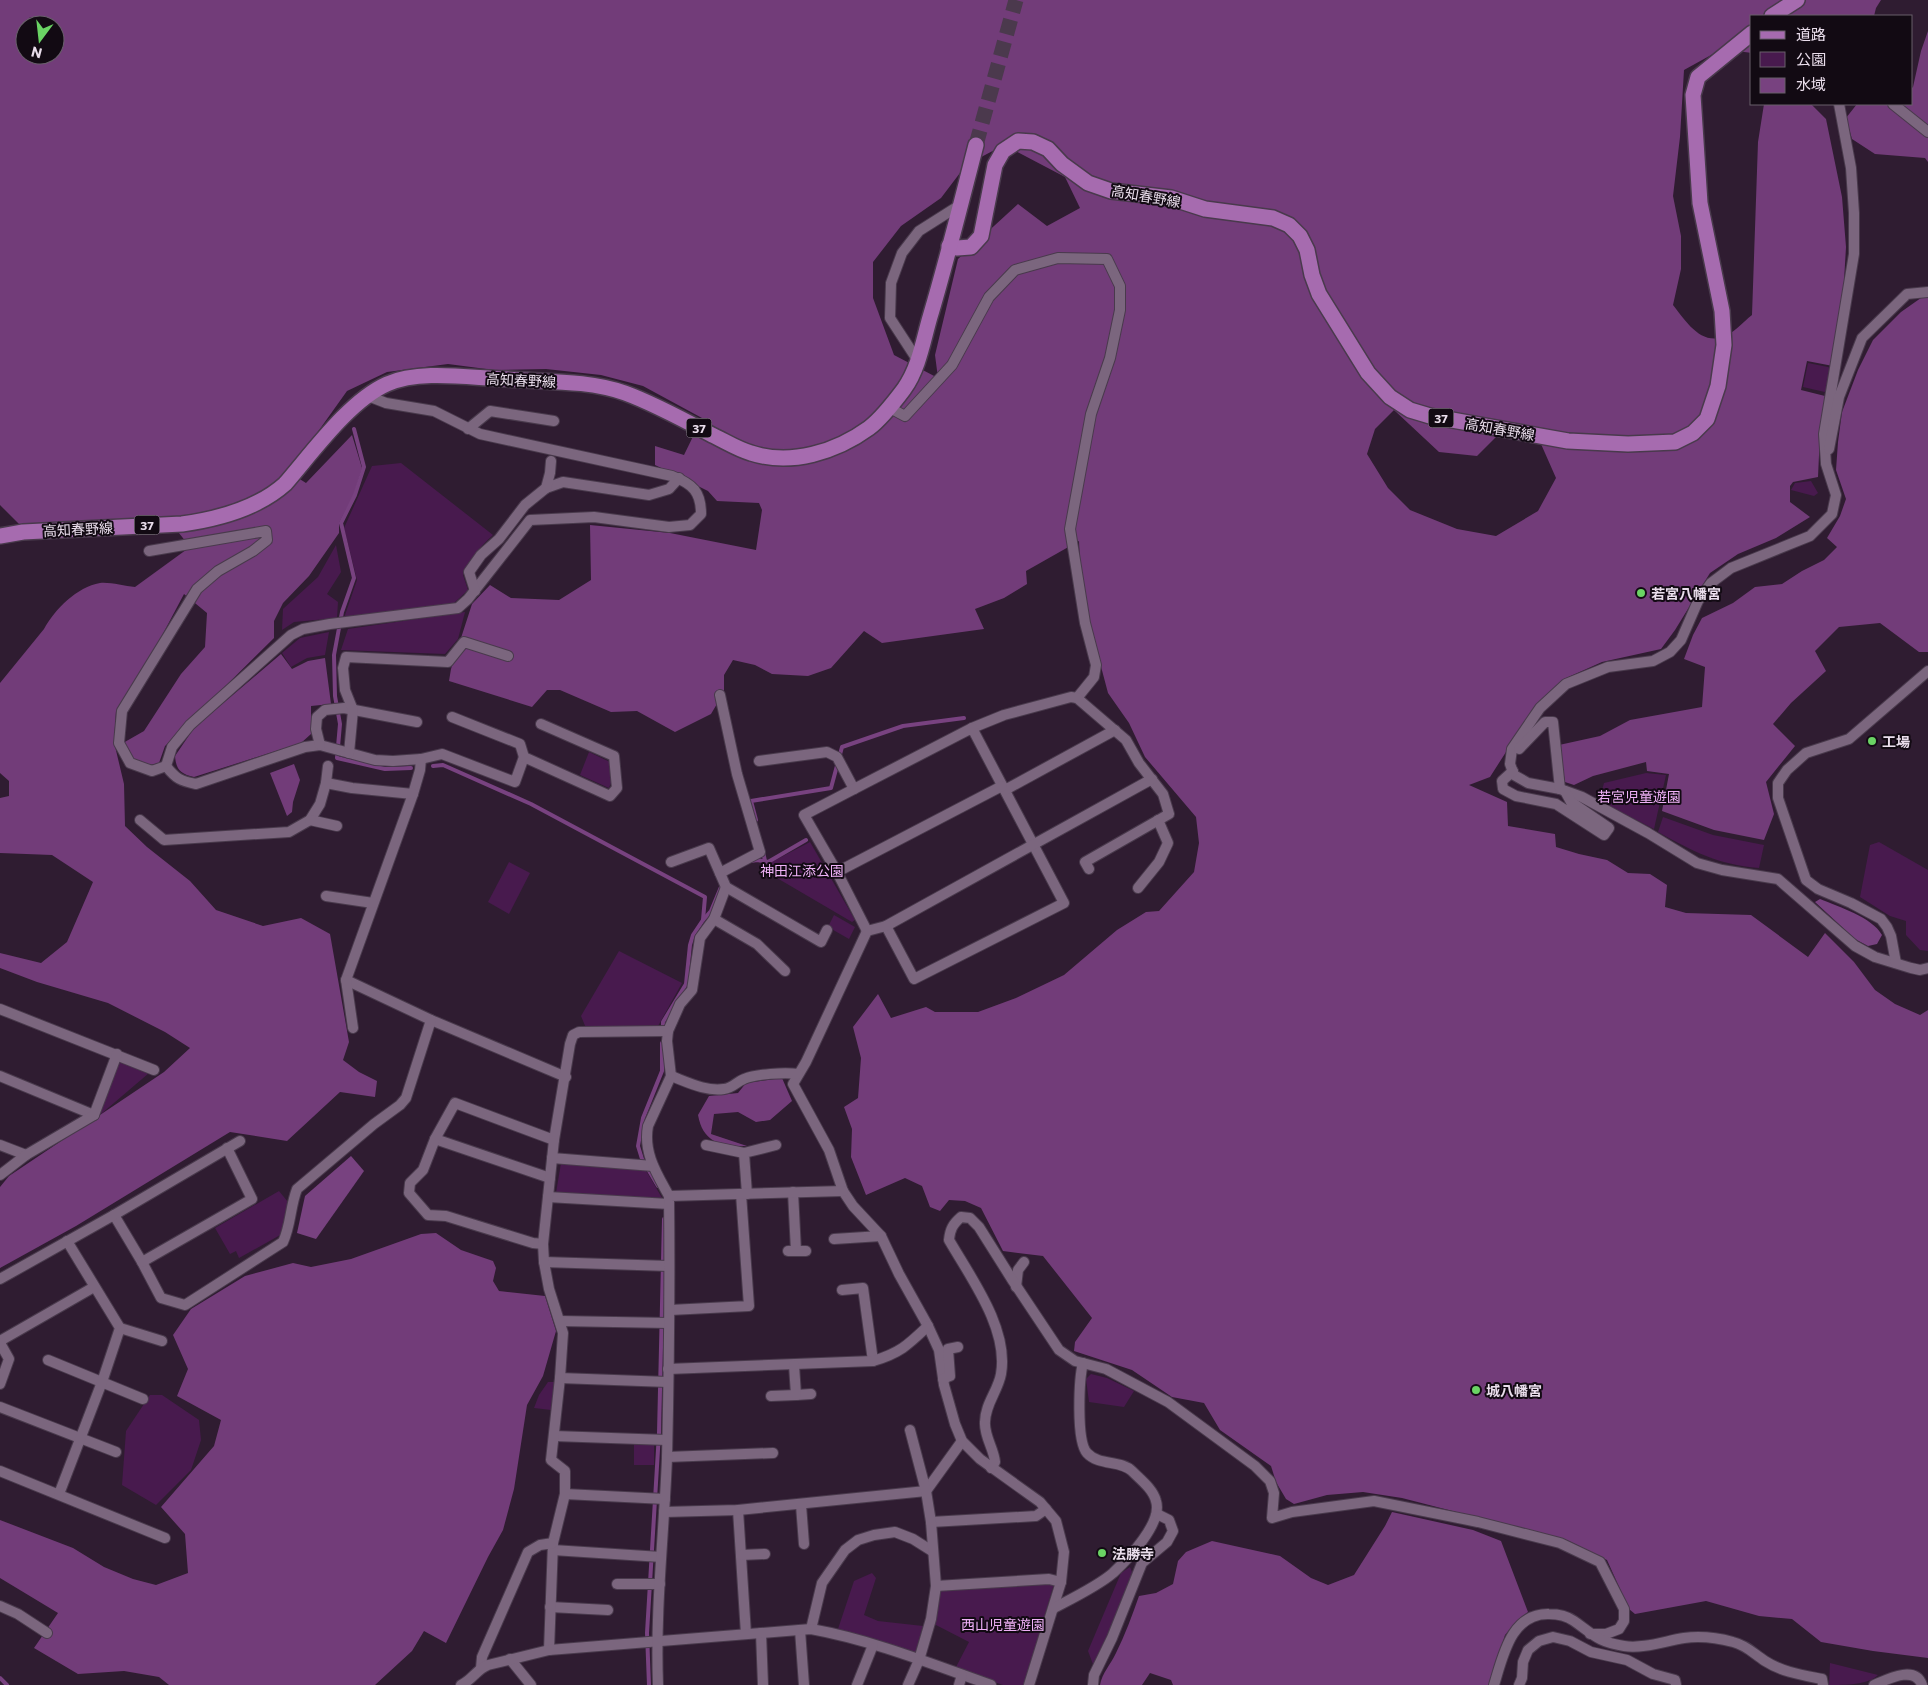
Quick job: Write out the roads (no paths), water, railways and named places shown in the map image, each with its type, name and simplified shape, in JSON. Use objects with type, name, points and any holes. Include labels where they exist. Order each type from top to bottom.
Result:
[{"type":"main road","points":[[1774,15],[1797,0]]},
{"type":"main road","name":"高知春野線","points":[[949,246],[957,248],[971,247],[981,236],[994,165],[1003,152],[1018,141],[1033,142],[1048,149],[1062,164],[1088,183],[1111,191],[1171,198],[1205,210],[1273,218],[1289,225],[1300,236],[1307,250],[1312,275],[1319,294],[1368,373],[1390,397],[1410,410],[1430,416],[1568,441],[1628,444],[1675,442],[1693,433],[1707,419],[1718,386],[1724,345],[1722,311],[1700,203],[1694,95],[1698,77],[1750,35]]},
{"type":"main road","name":"高知春野線","points":[[0,536],[23,532],[182,524],[197,522],[246,508],[276,492],[285,484],[357,404],[388,384],[412,377],[462,377],[600,386],[624,393],[650,404],[733,446],[752,453],[770,457],[789,457],[825,452],[870,428],[904,389],[913,374],[976,146]]},
{"type":"street","points":[[1839,105],[1852,168],[1854,254],[1824,434],[1826,464],[1836,496],[1832,514],[1810,536],[1731,568],[1711,583],[1698,601],[1680,640],[1670,652],[1653,661],[1608,667],[1566,684],[1540,708],[1512,749],[1510,764],[1514,775],[1528,784],[1562,789],[1582,797],[1648,833],[1697,863],[1722,870],[1778,879],[1855,946],[1875,957],[1920,970],[1928,968]]},
{"type":"street","points":[[1894,105],[1928,132]]},
{"type":"street","points":[[918,361],[890,318],[891,283],[902,252],[919,231],[960,205]]},
{"type":"street","points":[[888,407],[905,416],[952,365],[989,297],[1015,270],[1058,258],[1108,259],[1120,286],[1120,310],[1110,358],[1091,414],[1070,529],[1085,623],[1096,665],[1094,678],[1077,698]]},
{"type":"street","points":[[1826,464],[1839,397],[1862,338],[1907,294],[1928,292]]},
{"type":"street","points":[[166,766],[172,747],[190,725],[291,635],[303,628],[458,608],[475,591],[530,520],[594,517],[668,527],[690,526],[701,514],[701,499],[691,486],[679,478],[480,434],[434,411],[386,403],[368,396]]},
{"type":"street","points":[[468,429],[490,411],[554,421]]},
{"type":"street","points":[[546,488],[551,461]]},
{"type":"street","points":[[475,591],[469,572],[482,555],[499,539],[525,506],[546,488],[563,482],[649,495],[669,489],[679,478]]},
{"type":"street","points":[[149,550],[266,531],[267,540],[253,551],[218,571],[198,589],[122,711],[119,743],[130,764],[152,771],[166,766]]},
{"type":"street","points":[[349,753],[349,709],[343,668],[346,657],[448,662],[464,642],[508,656]]},
{"type":"street","points":[[1896,963],[1891,936],[1887,926],[1881,919],[1851,903],[1818,889],[1806,880],[1778,798],[1778,782],[1787,770],[1806,753],[1850,739],[1928,670]]},
{"type":"street","points":[[720,695],[737,774],[760,852],[720,873]]},
{"type":"street","points":[[867,931],[837,872],[804,815],[972,728],[1004,715],[1071,697],[1077,698],[1126,740],[1139,763],[1163,794],[1169,814],[1085,862],[1089,869]]},
{"type":"street","points":[[320,745],[316,729],[317,717],[325,710],[349,709],[417,722]]},
{"type":"street","points":[[166,766],[175,777],[184,782],[196,784],[305,747],[320,745],[375,760],[421,759],[442,754],[515,782],[524,757],[520,744],[452,717]]},
{"type":"street","points":[[1511,758],[1545,722],[1553,722],[1562,789],[1571,802],[1609,828],[1604,835],[1556,804],[1516,796],[1503,789],[1502,781],[1513,771]]},
{"type":"street","points":[[524,757],[610,796],[617,788],[614,756],[541,724]]},
{"type":"street","points":[[886,926],[914,979],[1064,903],[972,728]]},
{"type":"street","points":[[837,872],[1115,730]]},
{"type":"street","points":[[759,761],[827,752],[837,757],[854,788]]},
{"type":"street","points":[[353,1028],[346,980],[413,794],[421,759]]},
{"type":"street","points":[[140,820],[164,840],[289,832],[310,820],[320,804],[326,783],[328,766]]},
{"type":"street","points":[[867,931],[878,930],[886,926],[1152,780]]},
{"type":"street","points":[[326,783],[352,788],[413,794]]},
{"type":"street","points":[[310,820],[337,826]]},
{"type":"street","points":[[1138,888],[1159,862],[1168,843],[1158,820]]},
{"type":"street","points":[[671,862],[709,848],[726,887],[821,942],[828,930]]},
{"type":"street","points":[[658,1685],[651,1641],[660,1584],[667,1457],[670,1310],[669,1200],[647,1149],[648,1126],[671,1076],[667,1041],[668,1031],[680,1004],[692,990],[700,938],[714,918],[726,887]]},
{"type":"street","points":[[326,896],[373,903]]},
{"type":"street","points":[[714,918],[757,944],[785,971]]},
{"type":"street","points":[[867,931],[806,1062],[793,1084],[829,1150],[843,1192],[852,1206],[881,1236],[899,1274],[928,1326],[939,1350],[943,1379],[955,1424],[962,1441],[991,1468],[1040,1502],[1056,1521],[1064,1552],[1061,1582],[1029,1685]]},
{"type":"street","points":[[346,980],[431,1020],[566,1077]]},
{"type":"street","points":[[0,1008],[154,1070]]},
{"type":"street","points":[[114,1215],[161,1298],[186,1305],[282,1242],[288,1232],[293,1199],[297,1189],[374,1124],[400,1105],[406,1098],[431,1020]]},
{"type":"street","points":[[549,1650],[553,1547],[565,1494],[565,1471],[551,1460],[563,1333],[549,1289],[543,1244],[554,1140],[570,1044],[573,1036],[579,1032],[668,1031]]},
{"type":"street","points":[[0,1175],[26,1155],[94,1115],[117,1054]]},
{"type":"street","points":[[671,1076],[697,1086],[717,1090],[732,1087],[744,1079],[786,1072],[798,1074]]},
{"type":"street","points":[[0,1076],[94,1115]]},
{"type":"street","points":[[543,1244],[533,1243],[446,1216],[428,1215],[409,1194],[410,1183],[424,1170],[435,1139],[455,1103],[554,1140]]},
{"type":"street","points":[[435,1139],[550,1178]]},
{"type":"street","points":[[0,1279],[240,1141]]},
{"type":"street","points":[[0,1145],[26,1155]]},
{"type":"street","points":[[706,1145],[744,1153],[776,1145]]},
{"type":"street","points":[[142,1262],[252,1198],[228,1148]]},
{"type":"street","points":[[670,1310],[749,1306],[744,1153]]},
{"type":"street","points":[[552,1158],[653,1166]]},
{"type":"street","points":[[793,1192],[797,1251]]},
{"type":"street","points":[[548,1197],[656,1203],[669,1200],[744,1194],[843,1192]]},
{"type":"street","points":[[991,1468],[995,1462],[995,1455],[985,1424],[986,1411],[1001,1374],[1000,1346],[995,1323],[949,1240],[953,1224],[961,1217],[970,1218],[975,1221],[1059,1350],[1075,1361],[1106,1369],[1168,1402],[1255,1466],[1270,1481],[1274,1493],[1272,1518],[1292,1512],[1374,1501],[1478,1522],[1560,1543],[1600,1562],[1624,1609],[1624,1621],[1619,1629],[1606,1634],[1590,1634]]},
{"type":"street","points":[[834,1239],[881,1236]]},
{"type":"street","points":[[67,1241],[120,1328],[162,1341]]},
{"type":"street","points":[[544,1262],[669,1266]]},
{"type":"street","points":[[1016,1286],[1018,1270],[1024,1262]]},
{"type":"street","points":[[0,1384],[9,1359],[0,1342],[94,1287]]},
{"type":"street","points":[[842,1290],[863,1288],[873,1361]]},
{"type":"street","points":[[560,1321],[669,1323]]},
{"type":"street","points":[[668,1369],[873,1361],[892,1356],[904,1348],[928,1326]]},
{"type":"street","points":[[59,1494],[102,1382],[120,1328]]},
{"type":"street","points":[[943,1379],[950,1376],[948,1349],[958,1347]]},
{"type":"street","points":[[48,1360],[143,1399]]},
{"type":"street","points":[[1054,1608],[1112,1574],[1153,1526],[1157,1514],[1157,1502],[1151,1491],[1130,1469],[1101,1462],[1087,1453],[1082,1441],[1081,1429],[1080,1374],[1083,1363]]},
{"type":"street","points":[[794,1365],[796,1395]]},
{"type":"street","points":[[560,1378],[668,1382]]},
{"type":"street","points":[[771,1396],[812,1394]]},
{"type":"street","points":[[0,1407],[116,1452]]},
{"type":"street","points":[[908,1685],[931,1619],[936,1586],[931,1522],[926,1491],[910,1430]]},
{"type":"street","points":[[554,1436],[667,1440]]},
{"type":"street","points":[[664,1512],[738,1510],[801,1505],[926,1491],[962,1441]]},
{"type":"street","points":[[667,1457],[773,1453]]},
{"type":"street","points":[[0,1471],[165,1538]]},
{"type":"street","points":[[565,1494],[665,1499]]},
{"type":"street","points":[[801,1505],[804,1544]]},
{"type":"street","points":[[931,1522],[1036,1516],[1046,1508]]},
{"type":"street","points":[[738,1510],[746,1634]]},
{"type":"street","points":[[1093,1685],[1094,1675],[1112,1638],[1142,1563],[1167,1542],[1173,1531],[1170,1520],[1157,1514]]},
{"type":"street","points":[[811,1629],[822,1583],[844,1550],[858,1540],[874,1535],[895,1532],[914,1539],[932,1551]]},
{"type":"street","points":[[481,1668],[482,1657],[528,1552],[540,1545],[662,1557]]},
{"type":"street","points":[[741,1555],[765,1554]]},
{"type":"street","points":[[936,1586],[1049,1579],[1061,1582]]},
{"type":"street","points":[[618,1584],[660,1584]]},
{"type":"street","points":[[0,1606],[18,1614],[47,1633]]},
{"type":"street","points":[[550,1607],[608,1610]]},
{"type":"street","points":[[1494,1685],[1510,1638],[1522,1623],[1540,1614],[1558,1614],[1573,1620],[1602,1641],[1625,1646],[1644,1646],[1686,1638],[1704,1638],[1733,1642],[1746,1647],[1765,1661],[1784,1671],[1822,1679],[1823,1685]]},
{"type":"street","points":[[461,1685],[481,1668],[549,1650],[811,1629],[833,1633],[918,1660],[961,1680],[991,1685]]},
{"type":"street","points":[[800,1630],[804,1685]]},
{"type":"street","points":[[760,1633],[763,1685]]},
{"type":"street","points":[[1519,1685],[1522,1678],[1523,1662],[1528,1650],[1539,1641],[1553,1637],[1570,1641],[1591,1652],[1627,1660],[1652,1674],[1675,1680],[1676,1685]]},
{"type":"street","points":[[858,1685],[873,1645]]},
{"type":"street","points":[[510,1659],[531,1685]]},
{"type":"street","points":[[1874,1685],[1890,1678],[1908,1674],[1918,1678],[1922,1685]]},
{"type":"water","points":[[1820,899],[1854,913],[1871,923],[1882,935],[1877,944],[1868,946],[1855,939],[1815,902]]},
{"type":"water","points":[[351,1156],[364,1171],[316,1239],[297,1233],[305,1196]]},
{"type":"waterway","points":[[354,429],[364,467],[355,495],[341,523],[354,578],[342,612],[334,655],[335,696],[340,724],[337,758],[385,769],[411,768]]},
{"type":"waterway","points":[[756,820],[751,801],[831,788],[842,747],[903,726],[964,718]]},
{"type":"waterway","points":[[433,766],[443,765],[531,804],[705,897],[703,920],[693,935],[690,945],[686,984],[663,1022],[663,1031]]},
{"type":"waterway","points":[[751,861],[768,862],[806,840]]},
{"type":"waterway","points":[[763,852],[765,861]]},
{"type":"waterway","points":[[703,920],[711,911],[721,887]]},
{"type":"waterway","points":[[658,1186],[642,1159],[638,1146],[643,1118],[662,1071],[662,1043]]},
{"type":"waterway","points":[[649,1685],[647,1633],[659,1433],[664,1219]]},
{"type":"waterway","points":[[0,1678],[7,1685]]},
{"type":"tunnel","points":[[976,145],[1016,0]]},
{"type":"place","name":"若宮八幡宮","points":[[1641,593]]},
{"type":"place","name":"工場","points":[[1872,741]]},
{"type":"place","name":"城八幡宮","points":[[1476,1390]]},
{"type":"place","name":"法勝寺","points":[[1102,1553]]},
{"type":"park label","name":"若宮児童遊園","points":[[1639,796]]},
{"type":"park label","name":"神田江添公園","points":[[802,870]]},
{"type":"park label","name":"西山児童遊園","points":[[1003,1624]]}]
